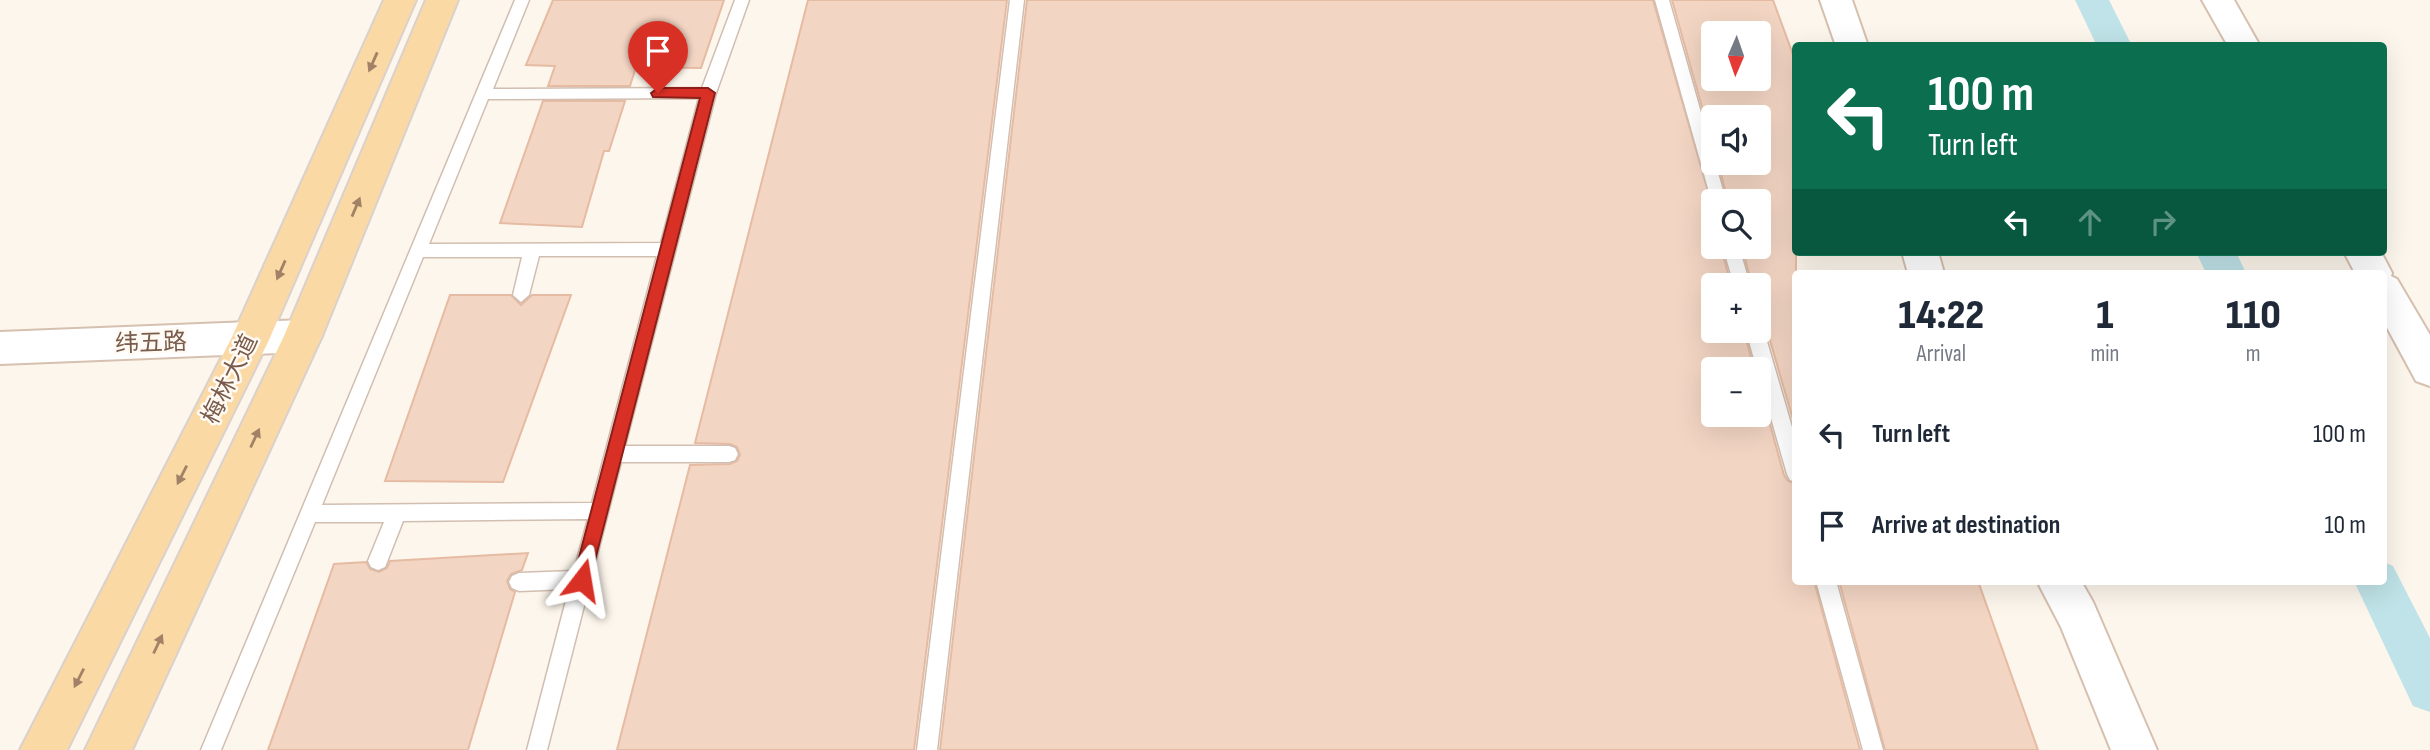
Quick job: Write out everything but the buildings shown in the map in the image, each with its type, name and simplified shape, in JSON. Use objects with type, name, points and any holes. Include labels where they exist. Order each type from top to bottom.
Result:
[{"type":"main road","name":"梅林大道","points":[[43,750],[250,340],[400,0]]},
{"type":"main road","name":"梅林大道","points":[[108,750],[303,335],[442,0]]},
{"type":"street","points":[[1836,0],[1851,42]]},
{"type":"street","points":[[2218,0],[2242,42]]},
{"type":"street","points":[[2387,294],[2430,370]]},
{"type":"street","name":"纬五路","points":[[0,348],[250,340],[303,335]]},
{"type":"street","points":[[2060,585],[2078,616],[2134,750]]},
{"type":"lane","points":[[211,750],[522,0]]},
{"type":"lane","points":[[537,750],[708,93],[743,0]]},
{"type":"lane","points":[[927,750],[1017,0]]},
{"type":"lane","points":[[1662,0],[1715,189]]},
{"type":"lane","points":[[483,94],[708,93]]},
{"type":"lane","points":[[418,251],[668,248]]},
{"type":"lane","points":[[521,295],[532,250]]},
{"type":"lane","points":[[1758,343],[1792,460]]},
{"type":"lane","points":[[614,454],[729,454]]},
{"type":"lane","points":[[309,514],[600,511]]},
{"type":"lane","points":[[378,561],[397,513]]},
{"type":"lane","points":[[519,582],[582,580]]},
{"type":"lane","points":[[1827,585],[1874,750]]},
{"type":"waterway","points":[[2092,0],[2113,42]]},
{"type":"waterway","points":[[2218,256],[2225,270]]},
{"type":"waterway","points":[[2379,585],[2430,689]]},
{"type":"route","points":[[582,580],[708,93],[658,93]]}]
